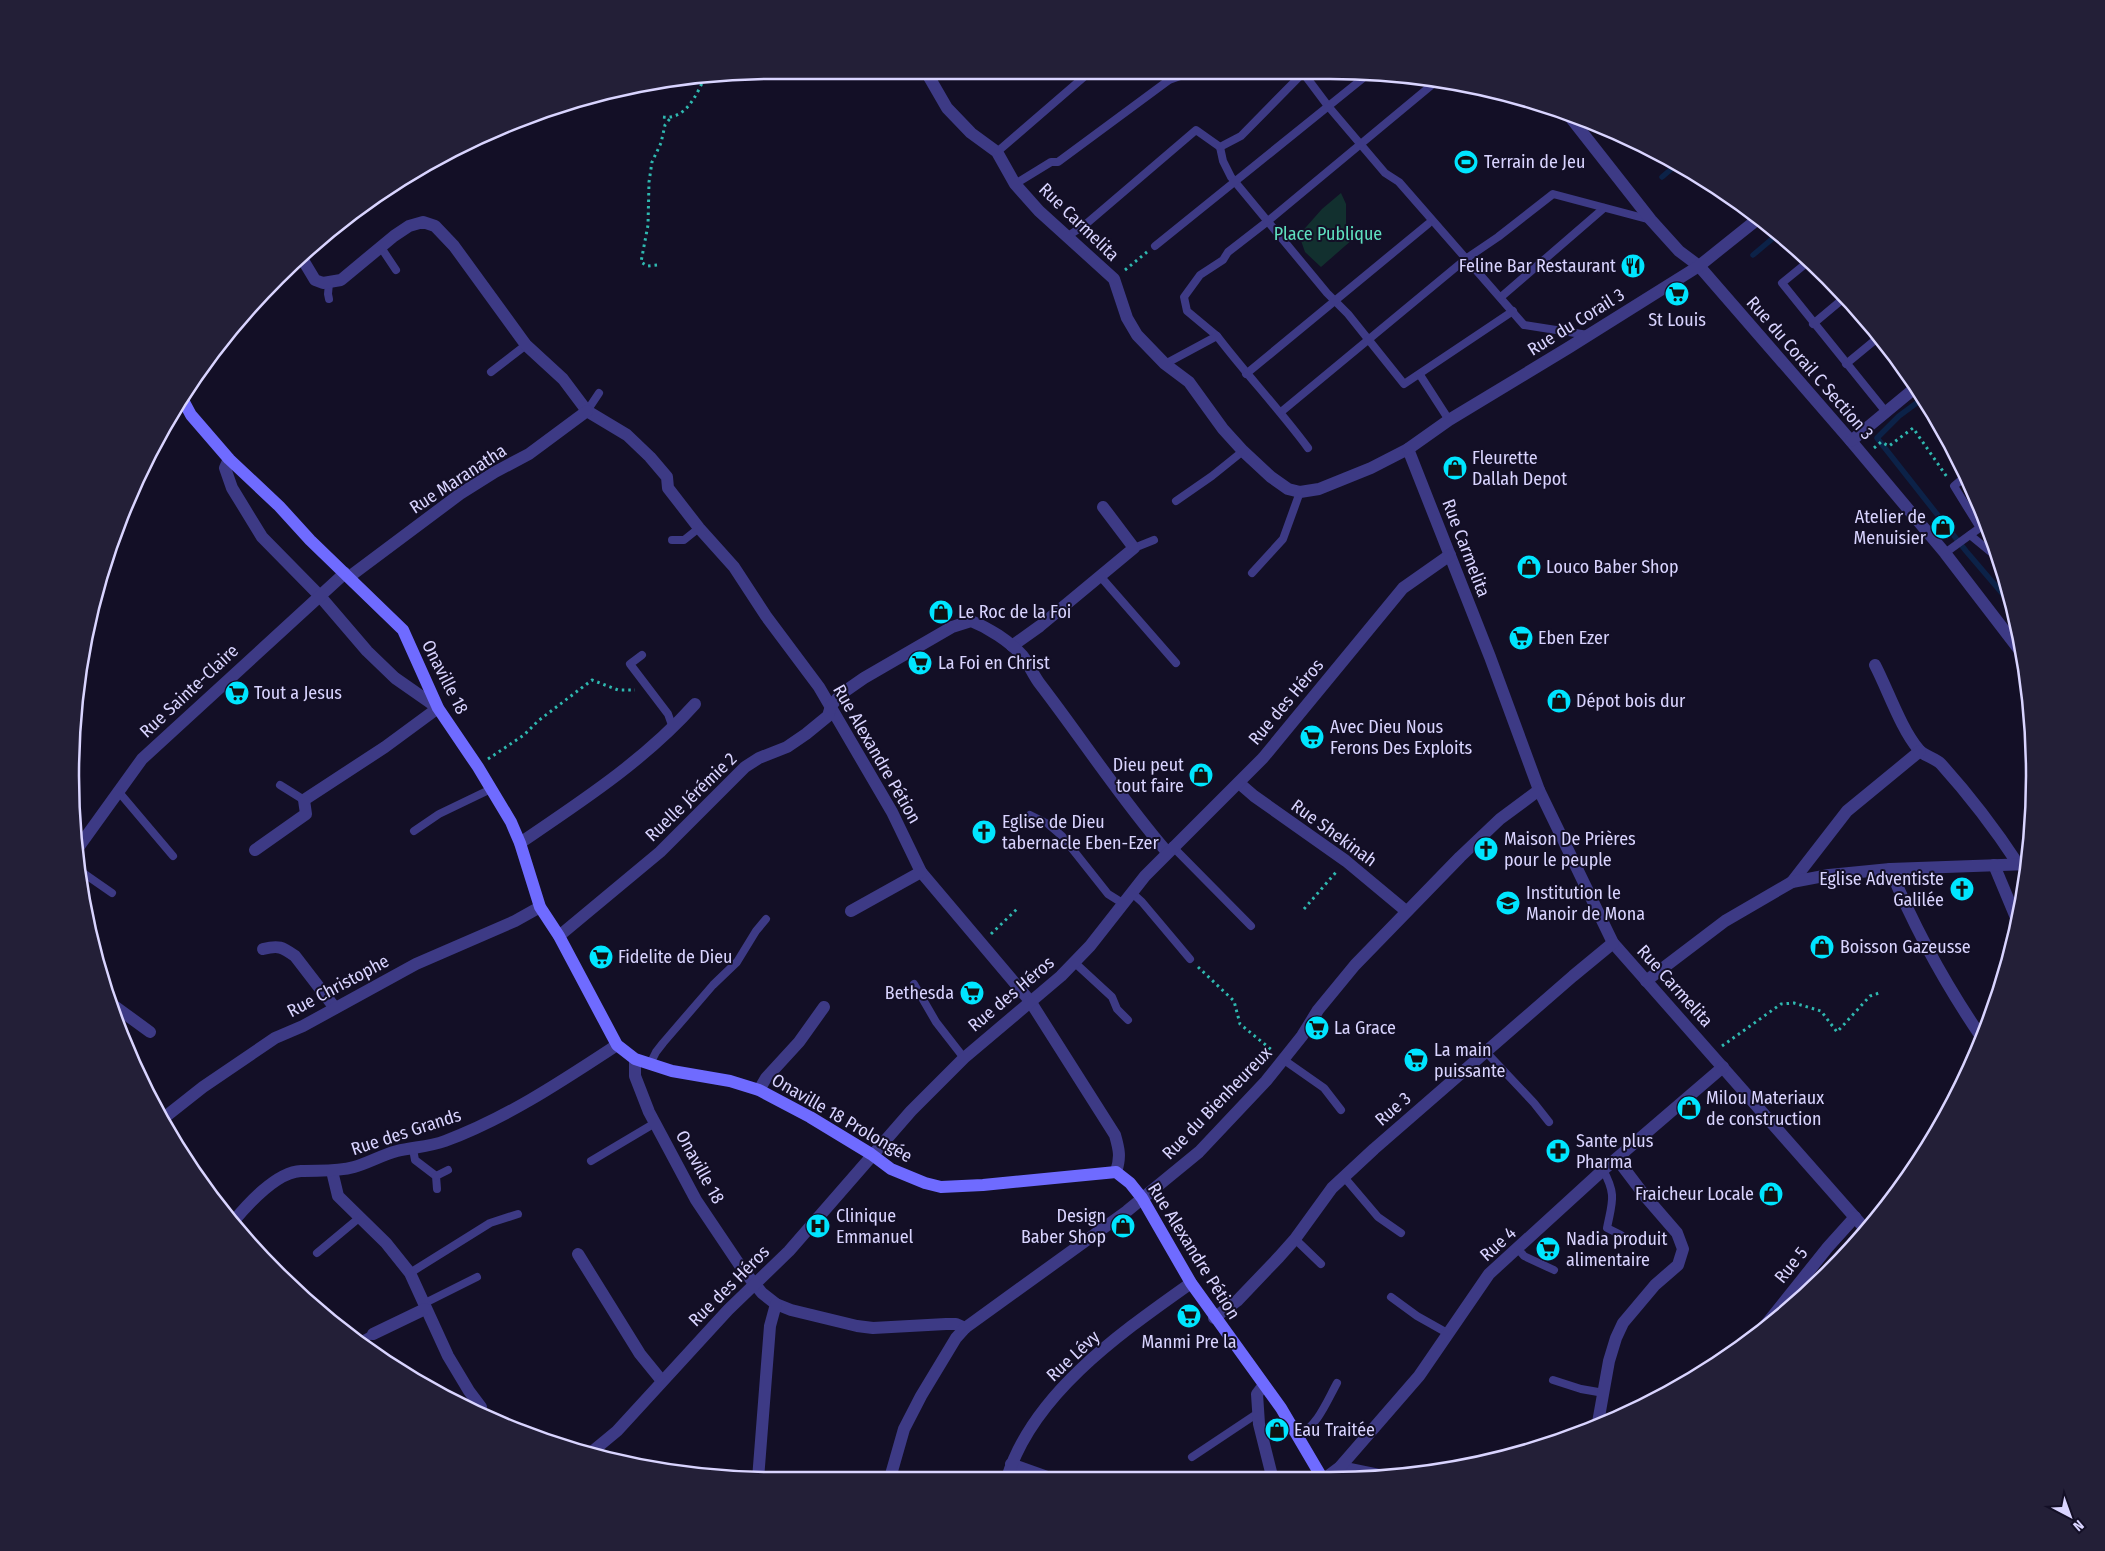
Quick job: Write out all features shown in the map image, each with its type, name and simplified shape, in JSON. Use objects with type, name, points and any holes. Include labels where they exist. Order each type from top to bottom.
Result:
[{"type":"street","name":"Rue Carmelita","points":[[932,79],[947,108],[971,133],[997,152],[1015,184],[1039,211],[1114,280],[1127,318],[1137,335],[1165,364],[1189,382],[1223,429],[1242,451],[1271,477],[1288,489],[1300,492]]},
{"type":"street","name":"Rue du Corail C Section 3","points":[[1576,125],[1650,220],[1679,251],[1699,266],[1851,441],[1945,553],[2013,642]]},
{"type":"street","name":"Rue Alexandre Pétion","points":[[329,283],[341,280],[380,246],[409,226],[423,222],[435,226],[454,246],[526,345],[563,379],[587,411],[627,435],[667,477],[668,488],[745,581],[766,616],[831,706],[892,812],[921,872],[1030,1000],[1115,1135],[1120,1151],[1120,1160],[1116,1172],[1130,1183],[1142,1198],[1191,1283],[1214,1318],[1281,1408],[1319,1472]]},
{"type":"street","name":"Rue du Corail 3","points":[[1408,449],[1449,420],[1699,266],[1753,223]]},
{"type":"street","points":[[305,263],[315,280],[329,283]]},
{"type":"street","points":[[1851,441],[1911,391]]},
{"type":"street","name":"Onaville 18","points":[[186,405],[229,459],[279,506],[310,540],[403,630],[438,708],[478,767],[511,822],[520,843],[540,908],[559,936],[618,1045]]},
{"type":"street","name":"Rue Maranatha","points":[[347,575],[460,494],[529,454],[587,411]]},
{"type":"street","name":"Rue Carmelita","points":[[1408,449],[1539,790],[1613,943],[1862,1225]]},
{"type":"street","points":[[1300,492],[1319,490],[1371,468],[1408,449]]},
{"type":"street","points":[[229,459],[225,468],[232,488],[262,537],[319,595],[367,651],[395,678],[438,708],[385,747],[304,800],[306,814],[255,850]]},
{"type":"street","points":[[1012,646],[1134,548],[1103,506]]},
{"type":"street","name":"Rue des Héros","points":[[595,1449],[617,1431],[662,1381],[815,1222],[871,1154],[964,1058],[1090,946],[1145,876],[1263,758],[1403,588],[1450,555]]},
{"type":"street","name":"Rue Sainte-Claire","points":[[82,843],[142,759],[319,595],[347,575]]},
{"type":"street","name":"Ruelle Jérémie 2","points":[[559,936],[660,852],[745,767],[759,758],[787,747],[828,716],[831,706],[840,694],[879,669],[952,628],[971,621],[1012,646],[1022,656],[1037,680],[1122,796],[1170,849]]},
{"type":"street","points":[[1875,664],[1908,732],[1920,751],[1939,762],[2021,860]]},
{"type":"street","points":[[520,843],[590,796],[673,728],[695,704]]},
{"type":"street","points":[[1792,882],[1848,811],[1920,751]]},
{"type":"street","name":"Rue Shekinah","points":[[1239,784],[1346,861],[1406,911]]},
{"type":"street","name":"Rue du Bienheureux","points":[[892,1472],[904,1429],[921,1396],[956,1338],[965,1328],[1066,1256],[1177,1171],[1198,1152],[1266,1081],[1302,1036],[1331,993],[1406,911],[1500,819],[1539,790]]},
{"type":"street","points":[[1646,981],[1725,922],[1792,882],[1829,875],[1890,869],[2020,864]]},
{"type":"street","points":[[1994,865],[2013,911]]},
{"type":"street","points":[[1890,869],[1904,903],[1936,965],[1977,1031]]},
{"type":"street","points":[[851,911],[921,872]]},
{"type":"street","name":"Rue Christophe","points":[[167,1115],[260,1046],[416,964],[515,921],[540,908]]},
{"type":"street","name":"Rue 3","points":[[1214,1318],[1237,1301],[1295,1239],[1332,1188],[1374,1149],[1613,943]]},
{"type":"street","points":[[263,949],[276,946],[295,956],[335,1008]]},
{"type":"street","points":[[759,1090],[766,1078],[799,1042],[824,1007]]},
{"type":"street","points":[[120,1010],[150,1032]]},
{"type":"street","name":"Onaville 18 Prolongée","points":[[618,1045],[635,1059],[650,1064],[672,1071],[730,1081],[759,1090],[784,1102],[871,1154],[891,1169],[909,1178],[941,1187],[1116,1172]]},
{"type":"street","name":"Rue des Grands","points":[[237,1217],[250,1202],[285,1176],[298,1171],[332,1171],[354,1167],[399,1150],[413,1149],[445,1141],[505,1115],[618,1045]]},
{"type":"street","name":"Onaville 18","points":[[635,1059],[635,1076],[655,1123],[696,1200],[755,1284],[776,1304]]},
{"type":"street","name":"Rue 4","points":[[1333,1472],[1340,1467],[1408,1389],[1449,1334],[1489,1274],[1603,1170],[1723,1066]]},
{"type":"street","points":[[1599,1418],[1609,1361],[1623,1323],[1655,1285],[1678,1265],[1683,1249],[1677,1233],[1645,1196],[1617,1159]]},
{"type":"street","points":[[332,1171],[338,1196],[386,1243],[410,1273],[448,1356],[480,1406]]},
{"type":"street","name":"Rue 5","points":[[1781,1305],[1828,1247],[1855,1217]]},
{"type":"street","points":[[578,1254],[640,1354],[662,1381]]},
{"type":"street","name":"Rue Lévy","points":[[1009,1472],[1020,1444],[1032,1423],[1086,1364],[1142,1318],[1191,1283]]},
{"type":"street","points":[[759,1472],[770,1326],[776,1304],[791,1310],[857,1326],[873,1328],[956,1324],[965,1328]]},
{"type":"street","points":[[373,1334],[424,1307]]},
{"type":"street","points":[[1264,1386],[1257,1394],[1258,1413],[1271,1472]]},
{"type":"street","points":[[1011,1464],[1033,1472]]},
{"type":"street","points":[[1340,1467],[1361,1471]]},
{"type":"lane","points":[[997,152],[1082,79]]},
{"type":"lane","points":[[1220,147],[1241,136],[1294,79]]},
{"type":"lane","points":[[1307,79],[1385,173],[1399,182],[1524,325],[1588,335]]},
{"type":"lane","points":[[1015,184],[1051,162],[1058,162],[1169,80]]},
{"type":"lane","points":[[1155,246],[1361,80]]},
{"type":"lane","points":[[1308,448],[1281,412],[1246,374],[1217,336],[1187,311],[1184,297],[1200,275],[1223,260],[1228,252],[1361,145],[1430,87]]},
{"type":"lane","points":[[1068,236],[1086,224],[1196,130],[1220,147],[1222,161],[1231,177],[1335,302],[1348,314],[1404,384],[1513,311]]},
{"type":"lane","points":[[1281,412],[1467,258],[1498,237],[1553,194],[1650,220]]},
{"type":"lane","points":[[1501,297],[1604,208]]},
{"type":"lane","points":[[1246,374],[1428,224]]},
{"type":"lane","points":[[380,246],[396,270]]},
{"type":"lane","points":[[1803,266],[1782,283],[1813,324],[1886,412]]},
{"type":"lane","points":[[329,283],[329,299]]},
{"type":"lane","points":[[1813,324],[1840,302]]},
{"type":"lane","points":[[1165,364],[1217,336]]},
{"type":"lane","points":[[1846,364],[1874,341]]},
{"type":"lane","points":[[491,372],[526,345]]},
{"type":"lane","points":[[1420,375],[1449,420]]},
{"type":"lane","points":[[587,411],[599,393]]},
{"type":"lane","points":[[1176,501],[1212,476],[1242,451]]},
{"type":"lane","points":[[1960,481],[1954,486],[1976,518]]},
{"type":"lane","points":[[1252,573],[1283,539],[1300,492]]},
{"type":"lane","points":[[672,540],[684,540],[700,528]]},
{"type":"lane","points":[[1945,553],[1980,528]]},
{"type":"lane","points":[[1970,535],[1988,550]]},
{"type":"lane","points":[[1134,548],[1154,540]]},
{"type":"lane","points":[[1100,576],[1176,663]]},
{"type":"lane","points":[[642,655],[630,664],[668,714],[673,728]]},
{"type":"lane","points":[[280,785],[304,800]]},
{"type":"lane","points":[[414,831],[439,814],[490,789]]},
{"type":"lane","points":[[118,791],[173,856]]},
{"type":"lane","points":[[1030,815],[1048,824],[1062,836],[1108,894],[1124,904]]},
{"type":"lane","points":[[1170,849],[1251,926]]},
{"type":"lane","points":[[86,876],[112,894]]},
{"type":"lane","points":[[1132,893],[1142,902],[1190,959]]},
{"type":"lane","points":[[650,1064],[663,1043],[737,962],[756,931],[766,919]]},
{"type":"lane","points":[[1074,962],[1112,996],[1117,1009],[1128,1020]]},
{"type":"lane","points":[[914,984],[936,1022],[964,1058]]},
{"type":"lane","points":[[1486,1052],[1534,1103],[1549,1122]]},
{"type":"lane","points":[[1284,1060],[1324,1088],[1341,1110]]},
{"type":"lane","points":[[591,1161],[655,1123]]},
{"type":"lane","points":[[413,1149],[415,1160],[436,1176],[437,1189]]},
{"type":"lane","points":[[436,1176],[448,1170]]},
{"type":"lane","points":[[1603,1170],[1612,1186],[1613,1200],[1607,1228],[1621,1235]]},
{"type":"lane","points":[[1344,1178],[1378,1216],[1401,1233]]},
{"type":"lane","points":[[410,1273],[490,1223],[518,1214]]},
{"type":"lane","points":[[317,1253],[359,1218]]},
{"type":"lane","points":[[1295,1239],[1321,1264]]},
{"type":"lane","points":[[1518,1249],[1524,1256],[1554,1270]]},
{"type":"lane","points":[[424,1307],[477,1277]]},
{"type":"lane","points":[[1391,1297],[1417,1316],[1449,1334]]},
{"type":"lane","points":[[365,1338],[373,1334]]},
{"type":"lane","points":[[1553,1380],[1604,1392]]},
{"type":"lane","points":[[1298,1436],[1308,1431],[1318,1419],[1337,1384]]},
{"type":"lane","points":[[1192,1457],[1258,1413]]},
{"type":"path","points":[[663,118],[681,114],[696,96],[702,83]]},
{"type":"path","points":[[657,265],[647,266],[641,262],[648,225],[649,182],[652,162],[661,143],[665,125],[672,116]]},
{"type":"path","points":[[1114,280],[1155,246]]},
{"type":"path","points":[[1864,457],[1880,442],[1889,446],[1913,428],[1954,486]]},
{"type":"path","points":[[478,767],[524,735],[538,721],[592,680],[618,690],[634,692],[643,683]]},
{"type":"path","points":[[1304,909],[1346,861]]},
{"type":"path","points":[[982,943],[1018,908]]},
{"type":"path","points":[[1190,959],[1234,1001],[1240,1024],[1284,1060]]},
{"type":"path","points":[[1711,1054],[1739,1032],[1781,1004],[1794,1003],[1821,1011],[1837,1032],[1870,996],[1879,994]]},
{"type":"green space","name":"Place Publique","points":[[1341,193],[1346,204],[1346,224],[1353,239],[1321,267],[1305,252],[1299,235],[1322,209]]},
{"type":"waterway","points":[[1662,177],[1672,169]]},
{"type":"waterway","points":[[1753,255],[1773,238]]},
{"type":"waterway","points":[[1918,402],[1899,416],[1877,438],[1966,551],[2003,594]]},
{"type":"place","name":"Terrain de Jeu","points":[[1466,162]]},
{"type":"place","name":"Feline Bar Restaurant","points":[[1633,266]]},
{"type":"place","name":"St Louis","points":[[1677,294]]},
{"type":"place","name":"Fleurette Dallah Depot","points":[[1455,468]]},
{"type":"place","name":"Atelier de Menuisier","points":[[1943,527]]},
{"type":"place","name":"Louco Baber Shop","points":[[1529,567]]},
{"type":"place","name":"Le Roc de la Foi","points":[[941,612]]},
{"type":"place","name":"Eben Ezer","points":[[1521,638]]},
{"type":"place","name":"La Foi en Christ","points":[[920,663]]},
{"type":"place","name":"Tout a Jesus","points":[[237,693]]},
{"type":"place","name":"Dépot bois dur","points":[[1559,701]]},
{"type":"place","name":"Avec Dieu Nous Ferons Des Exploits","points":[[1312,737]]},
{"type":"place","name":"Dieu peut tout faire","points":[[1201,775]]},
{"type":"place","name":"Eglise de Dieu tabernacle Eben-Ezer","points":[[984,832]]},
{"type":"place","name":"Maison De Prières pour le peuple","points":[[1486,849]]},
{"type":"place","name":"Eglise Adventiste Galilée","points":[[1962,889]]},
{"type":"place","name":"Institution le Manoir de Mona","points":[[1508,903]]},
{"type":"place","name":"Boisson Gazeusse","points":[[1822,947]]},
{"type":"place","name":"Fidelite de Dieu","points":[[601,957]]},
{"type":"place","name":"Bethesda","points":[[972,993]]},
{"type":"place","name":"La Grace","points":[[1317,1028]]},
{"type":"place","name":"La main puissante","points":[[1416,1060]]},
{"type":"place","name":"Milou Materiaux de construction","points":[[1689,1108]]},
{"type":"place","name":"Sante plus Pharma","points":[[1558,1151]]},
{"type":"place","name":"Fraicheur Locale","points":[[1771,1194]]},
{"type":"place","name":"Clinique Emmanuel","points":[[818,1226]]},
{"type":"place","name":"Design Baber Shop","points":[[1123,1226]]},
{"type":"place","name":"Nadia produit alimentaire","points":[[1548,1249]]},
{"type":"place","name":"Manmi Pre la","points":[[1189,1316]]},
{"type":"place","name":"Eau Traitée","points":[[1277,1430]]}]
